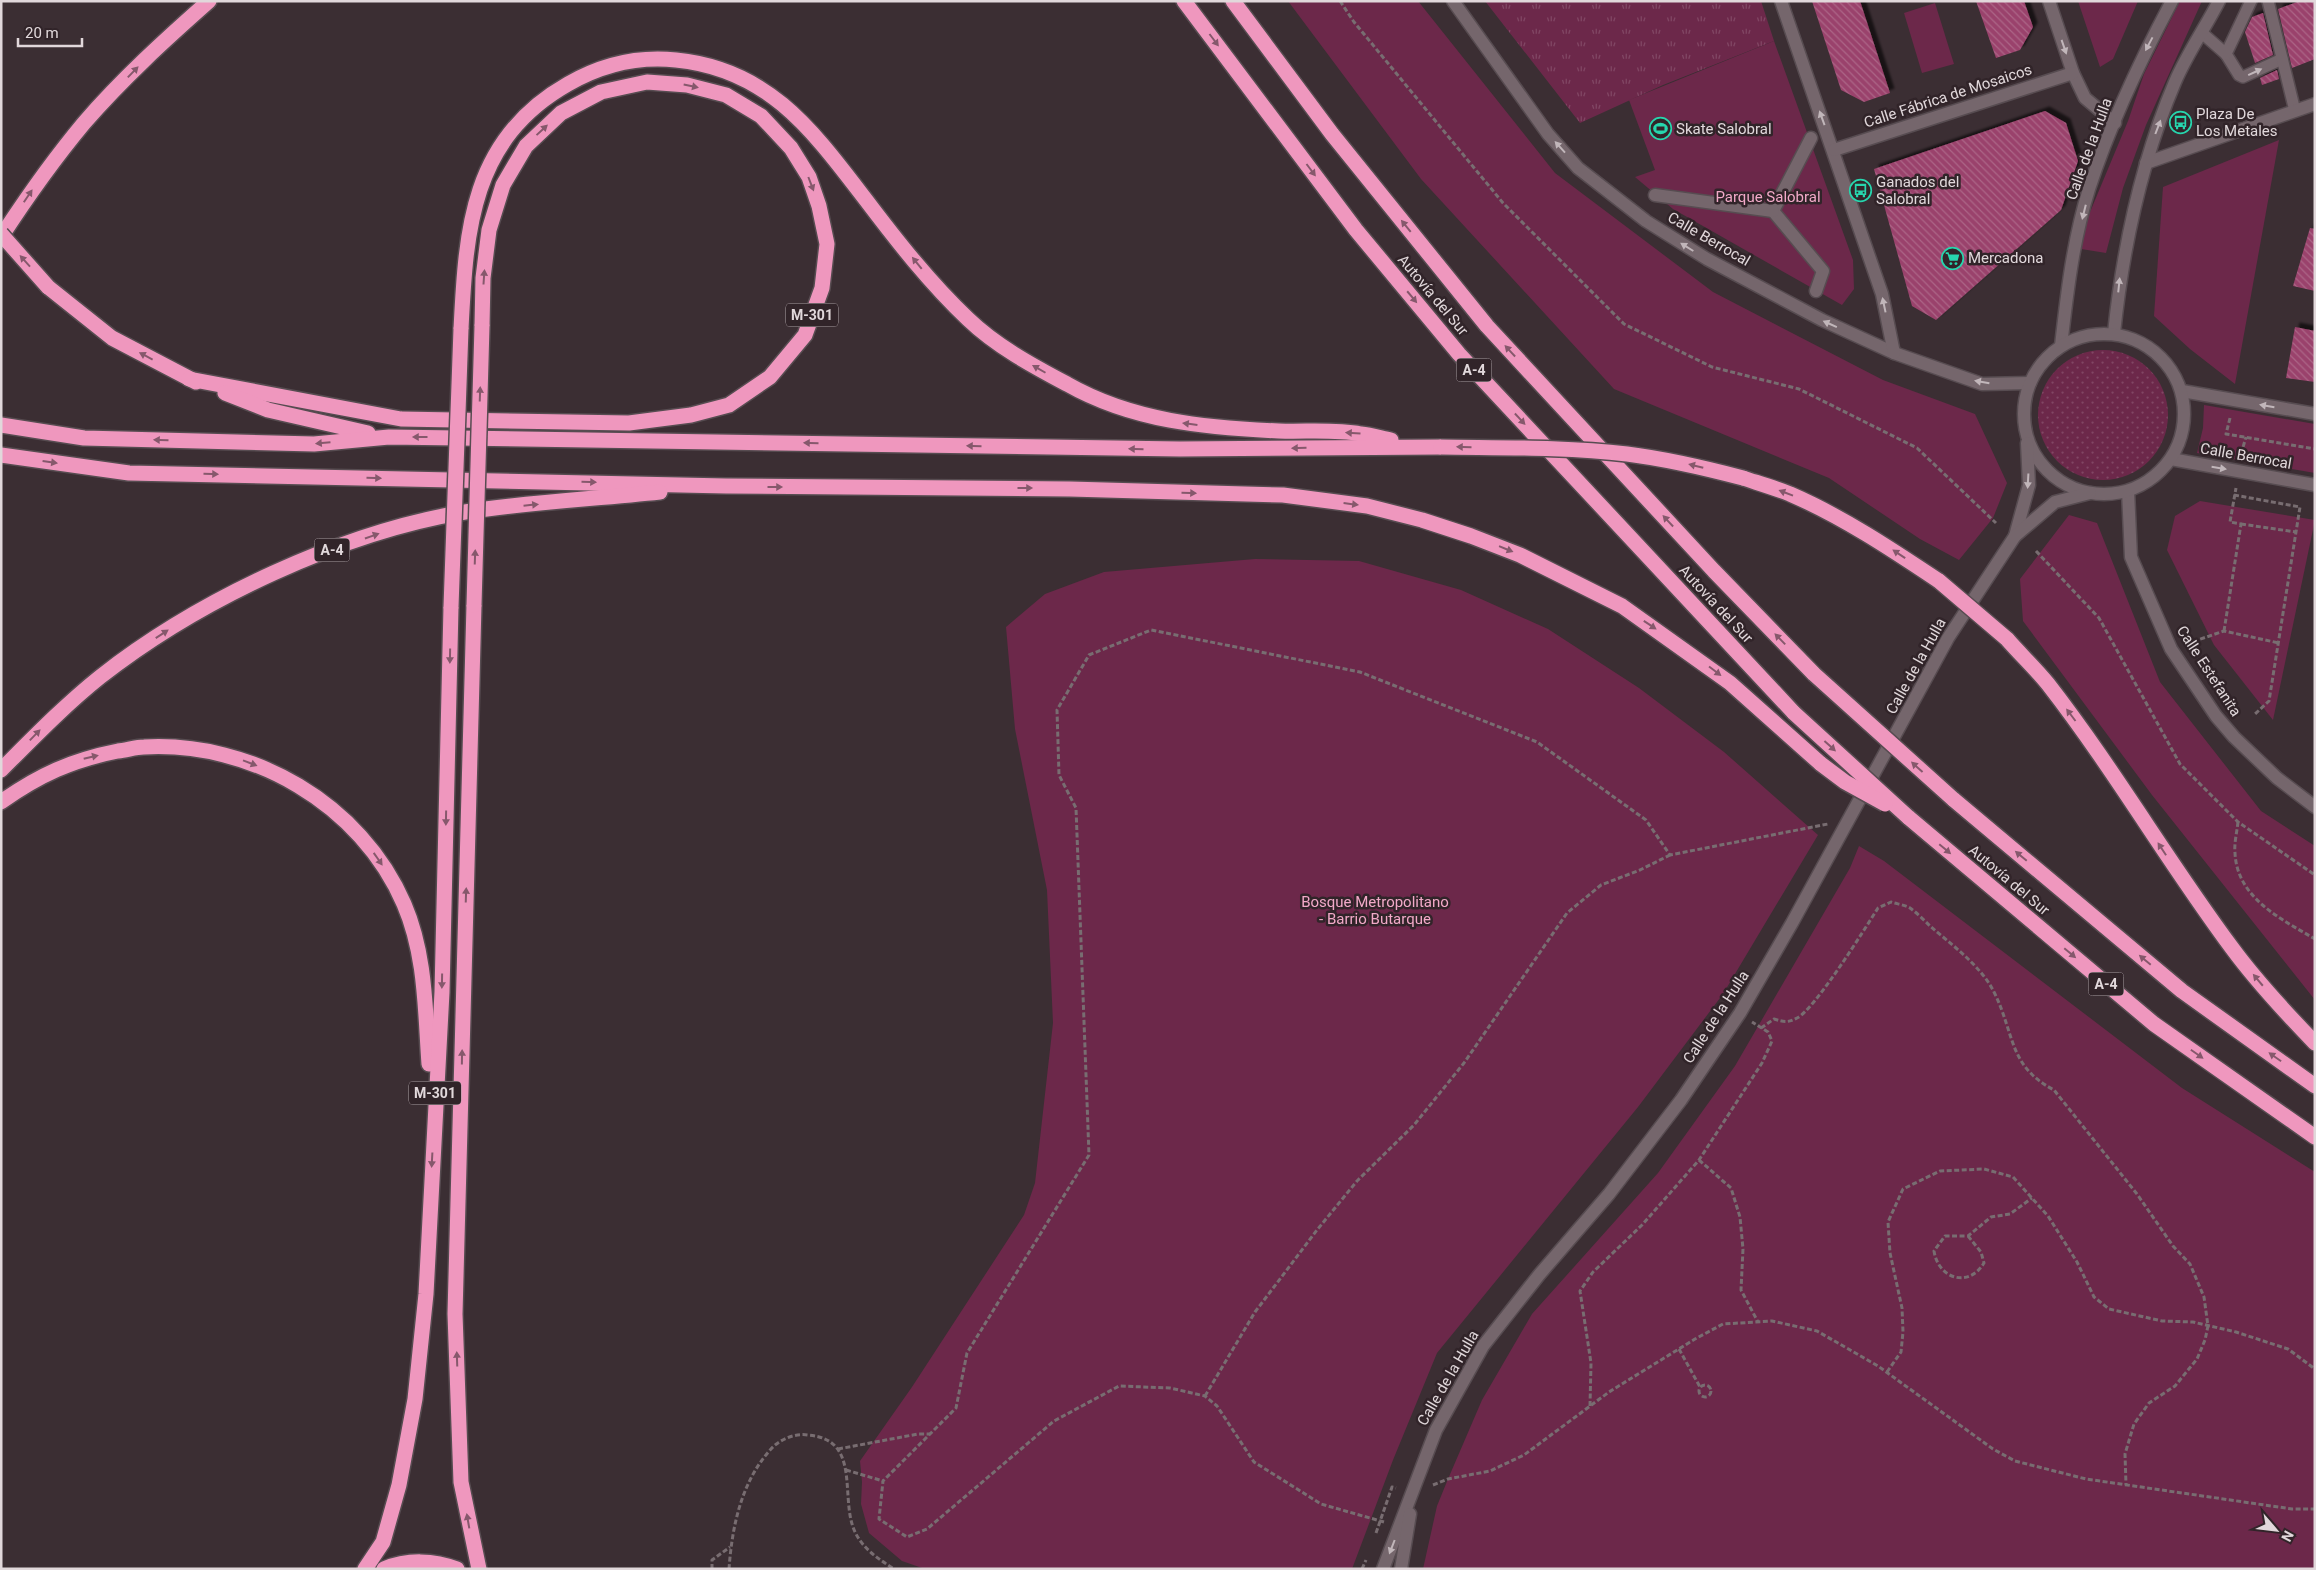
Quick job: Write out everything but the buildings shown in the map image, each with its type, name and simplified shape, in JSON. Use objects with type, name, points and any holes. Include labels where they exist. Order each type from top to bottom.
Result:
[{"type":"highway","points":[[210,1],[159,45],[85,123],[32,190],[1,235],[48,287],[112,338],[189,378],[268,410],[389,437]]},
{"type":"highway","name":"Autovía del Sur","points":[[1184,1],[1356,230],[1459,354],[1794,713],[1908,817],[2154,1024],[2315,1137]]},
{"type":"highway","name":"Autovía del Sur","points":[[1233,1],[1332,134],[1487,326],[1714,571],[1814,674],[1953,799],[2182,991],[2315,1086]]},
{"type":"highway","name":"M-301","points":[[364,1569],[383,1542],[399,1485],[415,1399],[426,1294],[442,992],[451,607],[464,258],[472,211],[484,177],[499,147],[521,119],[549,95],[564,86],[579,78],[623,62],[664,59],[700,62],[738,75],[774,96],[819,139],[924,272],[969,321],[1013,354],[1071,387],[1115,406],[1170,422],[1281,431],[1359,433],[1417,446]]},
{"type":"highway","name":"M-301","points":[[189,378],[401,419],[629,423],[691,416],[729,405],[770,377],[805,335],[822,288],[827,244],[819,206],[809,177],[791,148],[761,116],[726,94],[687,85],[647,82],[601,92],[561,113],[526,146],[503,185],[489,230],[482,326],[474,605],[455,1314],[461,1482],[479,1569]]},
{"type":"highway","points":[[5,426],[84,438],[314,444],[389,437],[1180,450],[1417,446],[1546,448],[1627,454],[1686,464],[1743,478],[1789,494],[1828,512],[1876,538],[1939,581],[2007,640],[2046,683],[2096,748],[2171,863],[2233,950],[2290,1017],[2315,1043]]},
{"type":"highway","points":[[1,455],[130,473],[726,486]]},
{"type":"highway","name":"A-4","points":[[1,770],[49,722],[93,683],[161,634],[247,584],[322,553],[389,530],[464,512],[726,486],[1070,489],[1283,495],[1367,506],[1422,520],[1520,555],[1572,579],[1622,606],[1676,642],[1730,683],[1845,782],[1908,817]]},
{"type":"highway","name":"M-301","points":[[1,802],[30,781],[85,758],[143,746],[194,748],[236,758],[276,773],[311,792],[354,828],[380,861],[404,904],[416,943],[425,984],[434,1124]]},
{"type":"highway","points":[[384,1569],[397,1563],[439,1562],[457,1569]]},
{"type":"street","name":"Calle Berrocal","points":[[1453,1],[1548,134],[1578,168],[1646,221],[1707,259],[1822,320],[1894,353],[1982,384],[2030,382]]},
{"type":"street","points":[[1781,1],[1834,150],[1882,294],[1894,353]]},
{"type":"street","points":[[2048,1],[2072,73],[2085,98],[2115,123]]},
{"type":"street","name":"Calle de la Hulla","points":[[2061,346],[2072,261],[2089,189],[2139,63],[2172,1]]},
{"type":"street","points":[[2114,333],[2121,270],[2146,163],[2176,80],[2219,1]]},
{"type":"street","name":"Calle Fábrica de Mosaicos","points":[[1834,150],[2072,73]]},
{"type":"street","points":[[2146,163],[2315,104]]},
{"type":"street","points":[[1773,211],[1811,138]]},
{"type":"street","points":[[1655,195],[1773,211],[1823,271],[1816,291]]},
{"type":"street","points":[[2015,536],[2029,485],[2024,407],[2030,382],[2048,356],[2061,346],[2077,338],[2095,333],[2114,333],[2144,343],[2168,363],[2182,391],[2184,426],[2172,459],[2152,479],[2128,491],[2109,495],[2090,493],[2068,486],[2049,473],[2034,454],[2026,433]]},
{"type":"street","points":[[2182,391],[2315,414]]},
{"type":"street","name":"Calle Berrocal","points":[[2172,459],[2315,485]]},
{"type":"street","name":"Calle Estefanita","points":[[2128,491],[2130,557],[2172,649],[2216,716],[2234,737],[2277,778],[2315,807]]},
{"type":"street","points":[[2015,536],[2055,502],[2090,493]]},
{"type":"street","name":"Calle de la Hulla","points":[[1413,1492],[1436,1430],[1483,1346],[1539,1276],[1609,1194],[1681,1100],[1740,1013],[1948,638],[2015,536]]},
{"type":"street","points":[[1383,1569],[1413,1492]]},
{"type":"street","points":[[1401,1569],[1413,1492]]},
{"type":"lane","points":[[2226,54],[2251,1]]},
{"type":"lane","points":[[2268,1],[2295,111]]},
{"type":"lane","points":[[2202,33],[2226,54],[2239,75],[2243,77],[2282,59]]},
{"type":"path","points":[[1340,1],[1502,203],[1624,324],[1712,367],[1799,389],[1917,448],[1996,523]]},
{"type":"path","points":[[2230,418],[2226,434],[2315,449]]},
{"type":"path","points":[[2241,455],[2246,437]]},
{"type":"path","points":[[2236,485],[2230,522],[2296,532]]},
{"type":"path","points":[[2234,495],[2300,507],[2269,701],[2254,715]]},
{"type":"path","points":[[2224,631],[2241,524]]},
{"type":"path","points":[[2036,551],[2099,618],[2180,764],[2238,822],[2315,875]]},
{"type":"path","points":[[1400,1526],[1321,1504],[1254,1462],[1217,1406],[1205,1396],[1170,1388],[1120,1386],[1054,1421],[927,1529],[907,1536],[879,1519],[883,1481],[956,1408],[967,1353],[1089,1156],[1076,808],[1059,776],[1057,710],[1089,655],[1151,630],[1360,672],[1537,742],[1646,820],[1670,855]]},
{"type":"path","points":[[2172,649],[2224,631],[2279,643]]},
{"type":"path","points":[[1205,1396],[1255,1312],[1357,1181],[1414,1125],[1464,1063],[1567,914],[1601,885],[1640,870],[1670,855],[1848,820]]},
{"type":"path","points":[[2238,822],[2234,852],[2237,865],[2252,896],[2271,913],[2315,939]]},
{"type":"path","points":[[1761,1028],[1774,1019],[1786,1023],[1799,1017],[1813,1001],[1878,908],[1891,902],[1909,908],[1975,967],[1993,990],[2024,1069],[2039,1082],[2054,1090],[2138,1194],[2174,1246],[2190,1264],[2204,1297],[2208,1326],[2205,1340],[2197,1359],[2175,1386],[2149,1403],[2134,1424],[2126,1454],[2126,1485]]},
{"type":"path","points":[[1590,1406],[1591,1363],[1580,1291],[1593,1272],[1642,1225],[1699,1160],[1762,1063],[1772,1042],[1768,1032],[1740,1013]]},
{"type":"path","points":[[1699,1160],[1731,1188],[1740,1217],[1743,1248],[1741,1290],[1758,1322]]},
{"type":"path","points":[[1887,1372],[1900,1352],[1903,1332],[1902,1308],[1890,1253],[1888,1222],[1903,1189],[1940,1171],[1984,1169],[2013,1177],[2048,1216],[2072,1254],[2094,1297],[2109,1310],[2162,1321],[2193,1322],[2236,1332],[2288,1349],[2315,1369]]},
{"type":"path","points":[[1968,1236],[1981,1252],[1984,1263],[1979,1271],[1964,1279],[1945,1272],[1936,1263],[1934,1251],[1945,1236],[1968,1236],[1991,1217],[2010,1214],[2032,1198]]},
{"type":"path","points":[[1413,1492],[1448,1479],[1490,1471],[1524,1455],[1590,1406],[1679,1349],[1723,1324],[1772,1321],[1817,1331],[1887,1372],[1993,1449],[2015,1461],[2086,1479],[2292,1509],[2315,1509]]},
{"type":"path","points":[[1679,1349],[1700,1387],[1699,1395],[1703,1398],[1709,1396],[1711,1393],[1710,1387],[1704,1385],[1700,1387]]},
{"type":"path","points":[[729,1569],[730,1546],[735,1518],[744,1494],[764,1457],[773,1446],[783,1439],[803,1434],[816,1435],[833,1444],[843,1456],[846,1470],[848,1507],[853,1527],[860,1542],[875,1557],[894,1569]]},
{"type":"path","points":[[837,1450],[918,1434],[930,1434]]},
{"type":"path","points":[[846,1470],[883,1481]]},
{"type":"path","points":[[712,1569],[712,1560],[730,1546]]},
{"type":"green space","points":[[1288,1],[1418,1],[1555,173],[1713,292],[1883,380],[1975,414],[2007,483],[1993,518],[1959,560],[1920,539],[1829,478],[1614,389],[1421,179]]},
{"type":"green space","points":[[1485,1],[1761,1],[1774,41],[1663,85],[1580,123]]},
{"type":"green space","points":[[2078,1],[2138,1],[2113,59],[2100,67]]},
{"type":"green space","points":[[2180,1],[2202,1],[2146,125],[2123,188],[2106,253],[2075,248],[2128,121],[2144,74]]},
{"type":"green space","points":[[1935,3],[1954,64],[1922,73],[1904,13]]},
{"type":"green space","name":"Parque Salobral","points":[[1774,41],[1853,260],[1854,289],[1842,305],[1673,209],[1635,177],[1655,170],[1629,100]]},
{"type":"green space","points":[[2279,140],[2235,384],[2190,349],[2154,316],[2163,187]]},
{"type":"green space","points":[[2103,350],[2116,351],[2128,355],[2149,369],[2163,390],[2167,402],[2167,428],[2163,440],[2149,461],[2128,475],[2116,479],[2103,480],[2090,479],[2078,475],[2057,461],[2043,440],[2039,428],[2038,415],[2039,402],[2043,390],[2057,369],[2078,355],[2090,351]]},
{"type":"green space","points":[[2204,405],[2315,424],[2315,473],[2197,453],[2203,428]]},
{"type":"green space","points":[[2200,501],[2315,520],[2273,720],[2214,645],[2167,550],[2175,516]]},
{"type":"green space","points":[[2069,515],[2097,523],[2160,682],[2261,811],[2315,846],[2315,1000],[2152,795],[2023,621],[2020,579]]},
{"type":"green space","name":"Bosque Metropolitano - Barrio Butarque","points":[[1255,559],[1359,561],[1461,590],[1548,629],[1639,688],[1724,752],[1818,835],[1723,994],[1638,1107],[1437,1353],[1393,1460],[1352,1569],[925,1569],[902,1561],[869,1533],[861,1504],[862,1482],[860,1461],[912,1387],[1024,1215],[1035,1183],[1053,1023],[1047,890],[1015,729],[1006,627],[1045,594],[1104,572]]},
{"type":"green space","points":[[1859,846],[1884,861],[2182,1088],[2315,1172],[2315,1569],[1423,1569],[1437,1506],[1448,1479],[1482,1400],[1532,1314],[1658,1173],[1735,1066],[1850,868]]},
{"type":"place","name":"Plaza De Los Metales","points":[[2180,123]]},
{"type":"place","name":"Skate Salobral","points":[[1660,129]]},
{"type":"place","name":"Ganados del Salobral","points":[[1860,191]]},
{"type":"place","name":"Mercadona","points":[[1952,258]]}]
